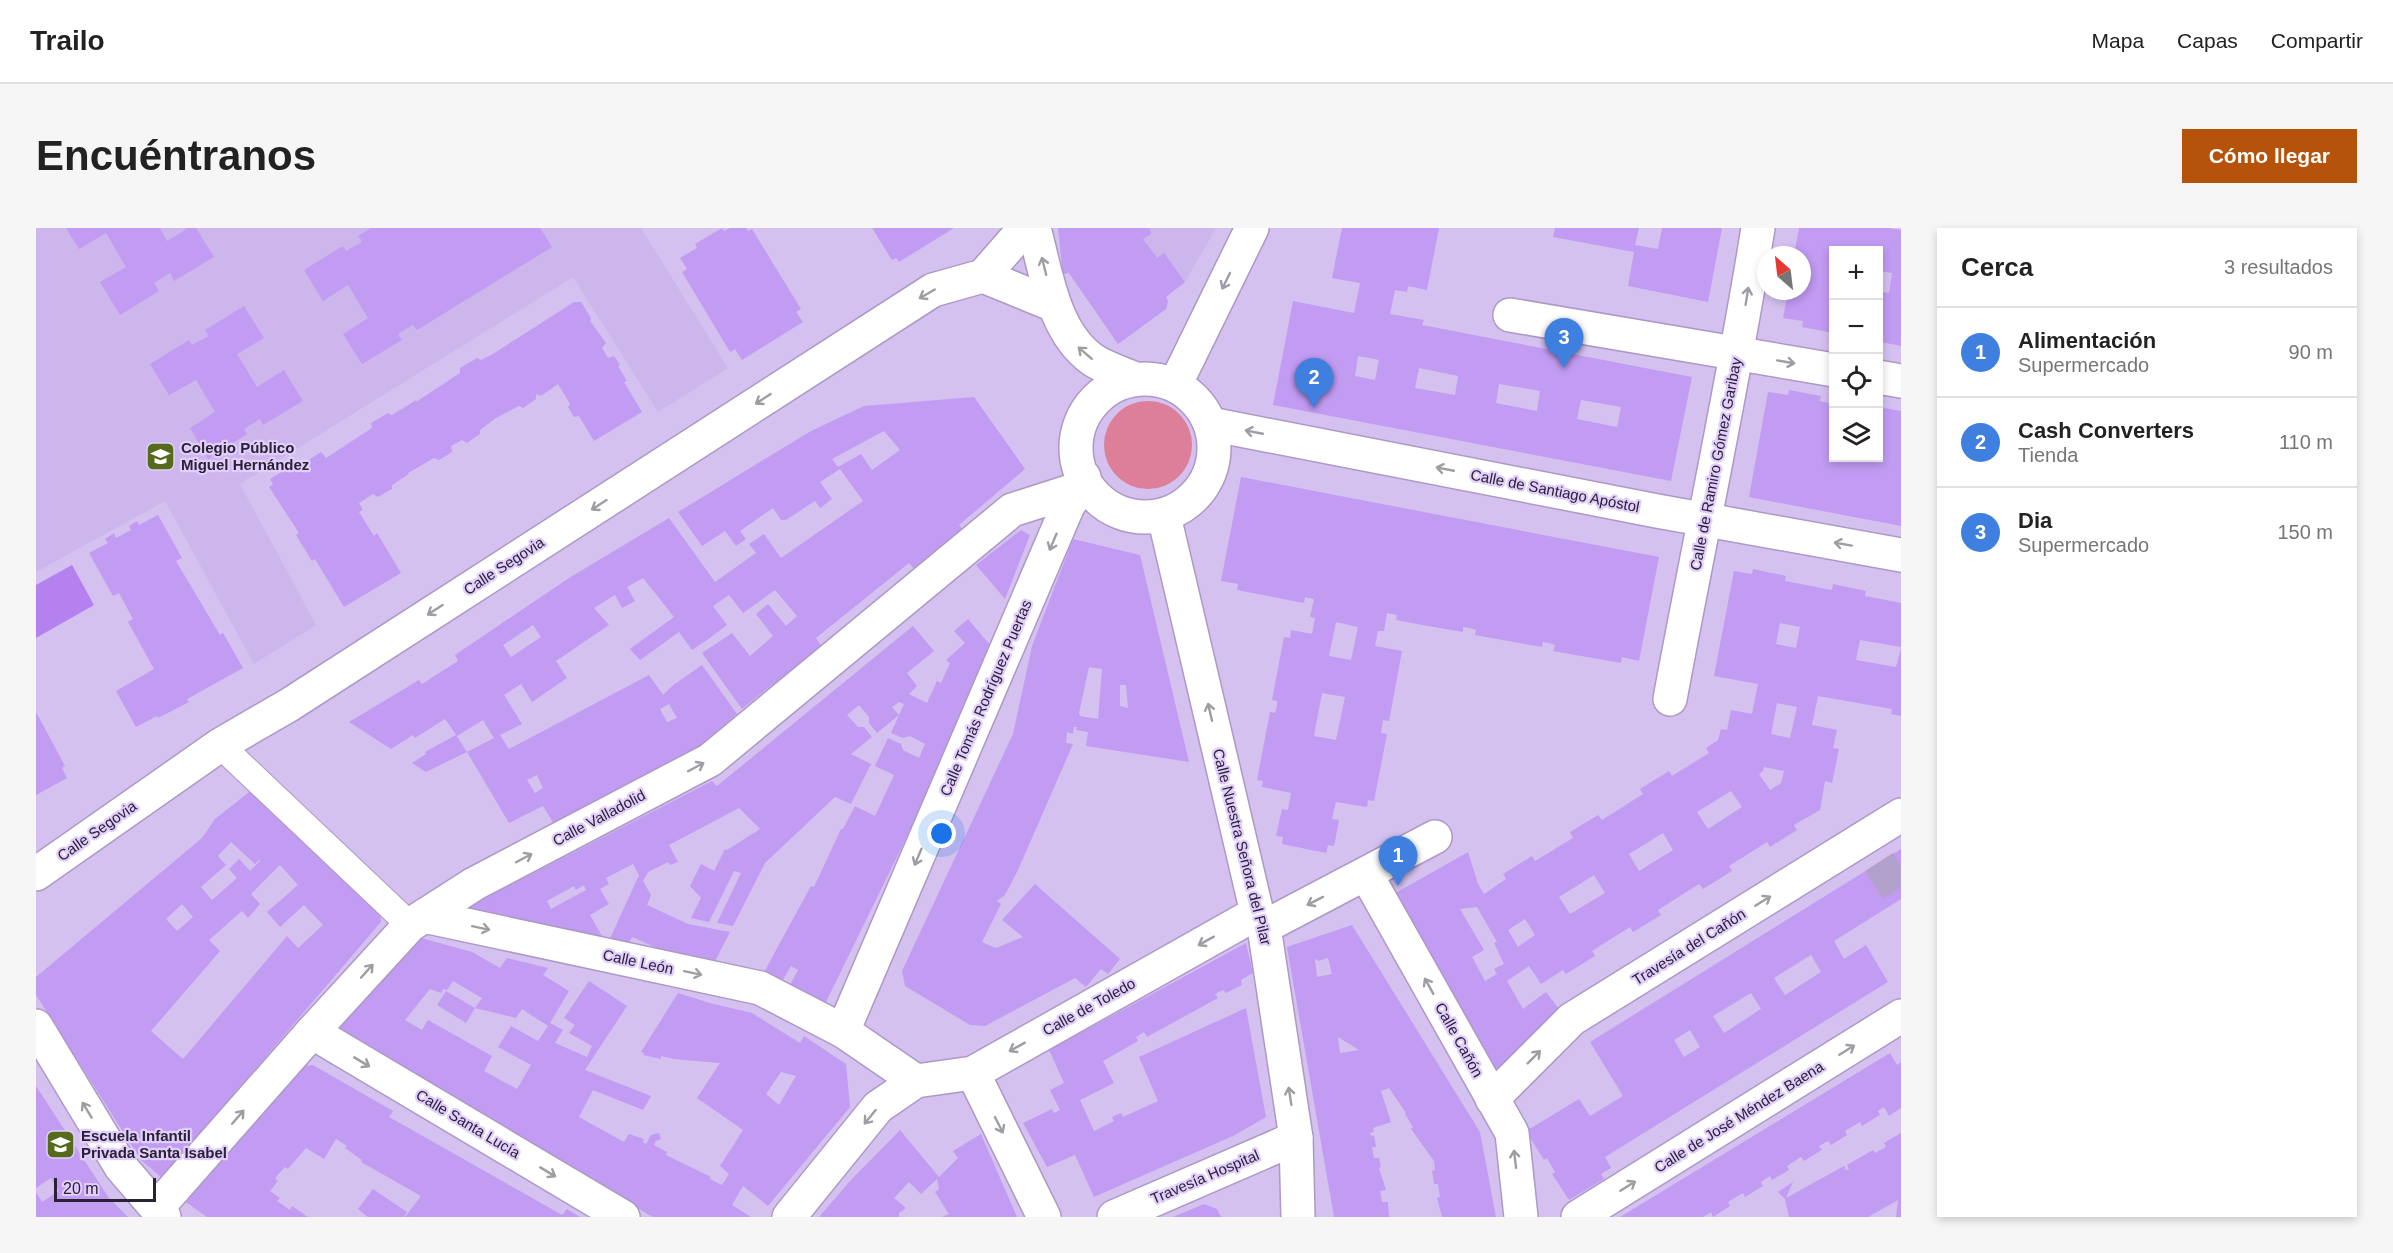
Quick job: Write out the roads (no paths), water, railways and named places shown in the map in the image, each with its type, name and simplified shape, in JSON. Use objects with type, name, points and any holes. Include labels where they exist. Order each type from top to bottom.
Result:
[{"type":"street","points":[[1025,228],[982,276],[1054,305]]},
{"type":"street","points":[[1034,228],[1054,305],[1076,345],[1094,361],[1135,379]]},
{"type":"street","points":[[1175,385],[1252,228]]},
{"type":"street","name":"Calle de Ramiro Gómez Garibay","points":[[1670,699],[1703,519],[1738,354],[1758,228]]},
{"type":"street","name":"Calle Segovia","points":[[36,874],[220,745],[289,705],[933,290],[982,276]]},
{"type":"street","points":[[1510,315],[1829,369]]},
{"type":"street","points":[[1883,378],[1901,381]]},
{"type":"street","points":[[1135,379],[1155,379],[1175,385],[1190,395],[1202,408],[1210,424],[1214,444],[1211,466],[1203,486],[1188,501],[1164,516],[1131,515],[1113,508],[1096,497],[1083,484],[1077,460],[1076,438],[1083,416],[1097,398],[1116,385],[1135,379]]},
{"type":"street","name":"Calle de Santiago Apóstol","points":[[1210,424],[1901,555]]},
{"type":"street","name":"Calle Valladolid","points":[[161,1212],[312,1032],[417,921],[474,884],[710,760],[1012,510],[1083,484]]},
{"type":"street","name":"Calle Tomás Rodríguez Puertas","points":[[843,1031],[1083,484]]},
{"type":"street","name":"Calle Nuestra Señora del Pilar","points":[[1164,516],[1260,920],[1296,1138],[1298,1217]]},
{"type":"street","points":[[220,745],[417,921]]},
{"type":"street","name":"Travesía del Cañón","points":[[1492,1099],[1572,1019],[1872,850],[1901,815]]},
{"type":"street","name":"Calle de Toledo","points":[[916,1081],[972,1073],[1260,920],[1366,874],[1435,837]]},
{"type":"street","name":"Calle Cañón","points":[[1366,874],[1512,1133],[1521,1217]]},
{"type":"street","name":"Calle León","points":[[417,921],[760,988],[843,1031]]},
{"type":"street","name":"Calle de José Méndez Baena","points":[[1578,1217],[1901,1016]]},
{"type":"street","points":[[36,1026],[121,1167],[161,1212]]},
{"type":"street","points":[[789,1217],[878,1107],[916,1081],[843,1031]]},
{"type":"street","name":"Calle Santa Lucía","points":[[312,1032],[623,1217]]},
{"type":"street","points":[[972,1073],[1044,1217]]},
{"type":"street","name":"Travesía Hospital","points":[[1114,1217],[1296,1138]]},
{"type":"tunnel","points":[[1879,862],[1901,896]]},
{"type":"place","name":"Dia","points":[[1564,368]]},
{"type":"place","name":"Cash Converters","points":[[1314,408]]},
{"type":"place","name":"Colegio Público Miguel Hernández","points":[[160,457]]},
{"type":"place","name":"Alimentación","points":[[1398,886]]},
{"type":"place","name":"Escuela Infantil Privada Santa Isabel","points":[[60,1145]]}]
